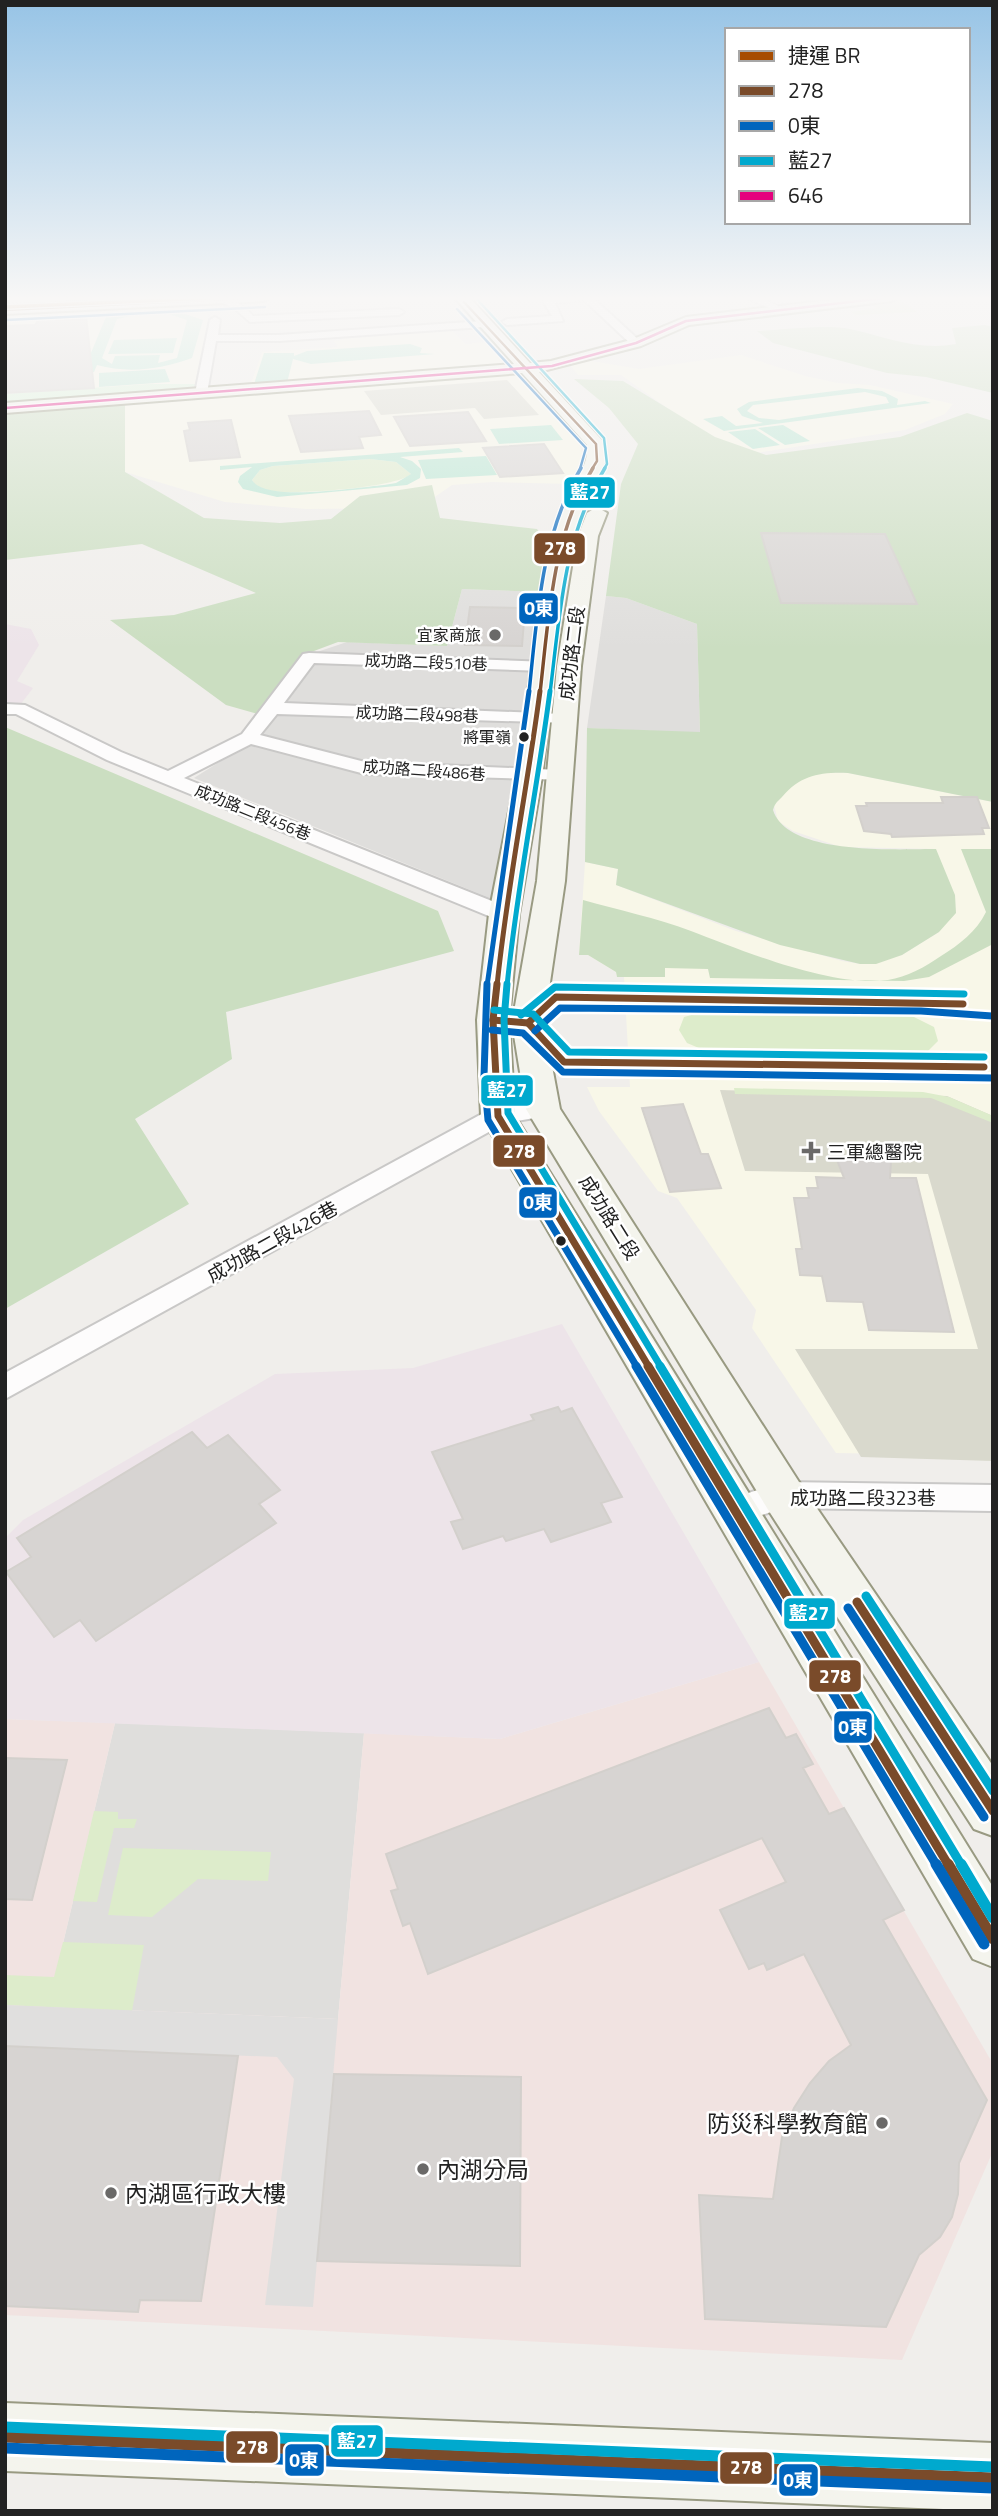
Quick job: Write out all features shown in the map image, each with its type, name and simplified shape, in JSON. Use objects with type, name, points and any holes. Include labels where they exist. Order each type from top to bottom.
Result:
[{"type":"main road","name":"成功路二段","points":[[570,414],[596,444],[597,461],[580,489],[564,530],[556,564],[535,719],[545,776],[551,881],[528,1023],[543,1109],[783,1495],[993,1811]]},
{"type":"main road","name":"成功路二段","points":[[597,414],[620,439],[624,449],[588,536],[563,719],[504,914],[493,1020],[498,1116],[993,1939]]},
{"type":"main road","points":[[5,2437],[993,2478]]},
{"type":"street","name":"成功路二段510巷","points":[[272,708],[309,658],[543,666]]},
{"type":"street","name":"成功路二段498巷","points":[[272,708],[563,719]]},
{"type":"street","points":[[169,778],[249,737],[272,708]]},
{"type":"street","name":"成功路二段456巷","points":[[5,709],[19,709],[114,756],[504,914]]},
{"type":"street","name":"成功路二段486巷","points":[[249,737],[365,768],[545,776]]},
{"type":"street","name":"成功路二段426巷","points":[[5,1387],[498,1116],[543,1109]]},
{"type":"street","name":"成功路二段323巷","points":[[735,1511],[783,1495],[993,1498]]},
{"type":"shaded area","points":[[125,414],[552,414],[579,443],[584,459],[572,484],[492,482],[452,485],[419,508],[306,509],[225,502],[125,472]]},
{"type":"shaded area","points":[[480,414],[539,415],[484,419]]},
{"type":"shaded area","points":[[676,414],[944,414],[905,430],[743,455],[715,442]]},
{"type":"shaded area","points":[[462,589],[543,592],[513,895],[490,898],[194,778],[243,747],[311,654],[347,642],[447,646]]},
{"type":"shaded area","points":[[606,596],[626,598],[697,624],[700,733],[587,728]]},
{"type":"shaded area","points":[[5,624],[31,629],[39,645],[17,681],[33,688],[20,705],[5,705]]},
{"type":"shaded area","name":"三軍總醫院","points":[[823,773],[848,773],[993,802],[993,1456],[836,1453],[752,1328],[756,1310],[677,1198],[658,1191],[599,1111],[587,1087],[630,1087],[624,977],[617,977],[616,972],[588,955],[579,955],[585,862],[618,869],[616,885],[736,931],[842,961],[860,964],[902,955],[939,932],[936,849],[841,847],[793,831],[778,821],[774,805],[788,789],[804,777]]},
{"type":"shaded area","points":[[720,1090],[947,1096],[993,1116],[993,1461],[861,1457],[795,1349],[978,1349],[928,1174],[745,1171]]},
{"type":"shaded area","points":[[562,1324],[759,1662],[500,1739],[5,1719],[5,1538],[23,1520],[275,1374],[413,1368]]},
{"type":"shaded area","points":[[759,1662],[993,2064],[993,2151],[902,2360],[5,2315],[5,1719],[115,1723],[48,2007],[338,2019],[364,1733],[500,1739]]},
{"type":"shaded area","points":[[115,1723],[364,1733],[338,2019],[48,2007]]},
{"type":"shaded area","points":[[5,2005],[338,2019],[313,2307],[265,2305],[294,2079],[277,2057],[5,2046]]},
{"type":"green space","points":[[5,414],[125,414],[125,472],[204,518],[280,523],[331,519],[360,496],[432,485],[440,518],[537,529],[554,555],[543,592],[462,589],[447,646],[338,642],[306,654],[261,715],[226,705],[110,620],[174,615],[256,593],[142,544],[5,560]]},
{"type":"green space","points":[[614,414],[678,414],[715,437],[766,455],[900,437],[963,414],[993,421],[993,802],[838,773],[820,774],[804,779],[776,803],[773,810],[783,825],[799,836],[821,843],[872,849],[936,849],[955,895],[956,913],[939,932],[902,955],[876,964],[860,964],[780,945],[616,885],[618,869],[585,862],[587,728],[700,732],[697,624],[626,598],[606,596],[621,484],[638,444]]},
{"type":"green space","points":[[753,414],[759,418],[779,420],[815,414],[847,414],[724,431],[703,419],[722,416],[736,426],[763,423],[742,416]]},
{"type":"green space","points":[[551,425],[563,440],[499,444],[490,429]]},
{"type":"green space","points":[[783,425],[810,441],[785,445],[758,428]]},
{"type":"green space","points":[[755,429],[780,445],[753,449],[728,432]]},
{"type":"green space","points":[[459,448],[463,452],[400,457],[412,461],[421,469],[420,478],[407,485],[277,497],[243,489],[238,482],[240,476],[252,467],[220,470],[220,466]],"holes":[[[370,459],[396,462],[411,474],[396,483],[384,485],[293,492],[260,487],[252,480],[260,470],[273,466]]]},
{"type":"green space","points":[[486,456],[497,475],[426,479],[418,460]]},
{"type":"green space","points":[[370,459],[396,462],[411,474],[402,479],[364,487],[294,492],[264,490],[252,480],[260,470],[273,466]]},
{"type":"green space","points":[[5,727],[438,911],[454,951],[226,1012],[232,1059],[135,1119],[189,1204],[5,1309]]},
{"type":"green space","points":[[961,849],[993,849],[993,944],[929,977],[904,981],[876,981],[895,979],[916,971],[955,947],[972,932],[986,912]]},
{"type":"green space","points":[[583,900],[678,926],[788,966],[841,979],[859,980],[710,978],[708,969],[665,968],[665,977],[617,977],[616,972],[588,955],[579,955]]},
{"type":"green space","points":[[713,1009],[906,1013],[934,1027],[938,1041],[927,1052],[907,1056],[706,1051],[687,1043],[679,1030],[684,1017]]},
{"type":"green space","points":[[734,1088],[923,1092],[949,1097],[993,1116],[993,1123],[931,1098],[735,1094]]},
{"type":"green space","points":[[94,1811],[118,1812],[118,1819],[137,1819],[134,1828],[114,1828],[97,1902],[73,1901]]},
{"type":"green space","points":[[123,1848],[271,1852],[268,1881],[198,1879],[152,1917],[108,1915]]},
{"type":"green space","points":[[63,1942],[144,1945],[132,2011],[5,2005],[5,1975],[54,1977]]},
{"type":"building","points":[[371,414],[381,435],[359,437],[363,448],[301,452],[289,416]]},
{"type":"building","points":[[469,414],[486,441],[410,446],[394,417]]},
{"type":"building","points":[[231,420],[240,457],[190,461],[184,431],[190,430],[188,423]]},
{"type":"building","points":[[544,444],[563,473],[500,477],[483,448]]},
{"type":"building","points":[[761,533],[885,534],[917,604],[781,603]]},
{"type":"building","name":"宜家商旅","points":[[470,607],[525,608],[522,646],[465,645]]},
{"type":"building","points":[[941,797],[977,797],[989,828],[982,828],[984,834],[892,837],[891,834],[864,831],[856,806],[867,806],[866,803],[943,803]]},
{"type":"building","points":[[683,1104],[701,1154],[708,1154],[721,1188],[670,1192],[642,1108]]},
{"type":"building","points":[[837,1160],[891,1161],[890,1178],[916,1178],[954,1332],[869,1330],[863,1302],[827,1301],[822,1276],[800,1275],[796,1249],[802,1249],[794,1198],[809,1198],[807,1188],[818,1188],[816,1177],[844,1178]]},
{"type":"building","points":[[558,1407],[561,1412],[572,1408],[622,1497],[601,1503],[611,1522],[551,1542],[544,1529],[506,1541],[503,1536],[463,1549],[451,1522],[463,1519],[432,1452],[534,1420],[531,1415]]},
{"type":"building","points":[[192,1432],[207,1448],[228,1435],[280,1490],[259,1504],[276,1523],[96,1641],[80,1620],[54,1637],[6,1572],[31,1557],[17,1538]]},
{"type":"building","points":[[769,1708],[786,1738],[796,1734],[813,1764],[803,1768],[829,1814],[844,1808],[904,1910],[883,1920],[987,2100],[959,2163],[958,2194],[952,2217],[940,2237],[919,2255],[886,2327],[705,2319],[699,2195],[773,2199],[782,2137],[794,2108],[829,2061],[851,2045],[804,1954],[767,1970],[764,1963],[749,1969],[720,1910],[786,1882],[762,1838],[428,1974],[410,1923],[403,1926],[391,1891],[398,1889],[386,1854]]},
{"type":"building","points":[[5,1758],[67,1760],[32,1900],[5,1899]]},
{"type":"building","name":"內湖區行政大樓","points":[[5,2046],[238,2056],[201,2301],[140,2300],[138,2312],[5,2306]]},
{"type":"building","name":"內湖分局","points":[[334,2074],[521,2077],[520,2266],[317,2261]]},
{"type":"transit line","name":"0東","points":[[555,414],[586,448],[586,454],[556,523],[548,552],[534,641],[519,772],[486,988],[484,1076],[488,1120],[984,1944]]},
{"type":"transit line","name":"278","points":[[568,414],[596,444],[597,461],[580,489],[564,530],[556,564],[529,776],[504,914],[493,1020],[498,1116],[993,1939]]},
{"type":"transit line","name":"藍27","points":[[582,414],[604,438],[607,464],[589,494],[574,533],[566,566],[539,777],[514,915],[504,1020],[508,1113],[993,1918]]},
{"type":"transit line","name":"藍27","points":[[521,1015],[555,987],[964,994]]},
{"type":"transit line","name":"278","points":[[528,1023],[556,997],[963,1004]]},
{"type":"transit line","name":"0東","points":[[535,1031],[560,1008],[921,1011],[992,1016]]},
{"type":"transit line","name":"藍27","points":[[494,1010],[533,1014],[569,1052],[984,1057]]},
{"type":"transit line","name":"278","points":[[493,1020],[528,1023],[564,1062],[984,1067]]},
{"type":"transit line","name":"0東","points":[[492,1030],[523,1033],[563,1072],[993,1078]]},
{"type":"transit line","name":"藍27","points":[[866,1596],[993,1791]]},
{"type":"transit line","name":"278","points":[[857,1602],[993,1811]]},
{"type":"transit line","name":"0東","points":[[848,1608],[984,1817]]},
{"type":"transit line","name":"藍27","points":[[5,2427],[993,2467]]},
{"type":"transit line","name":"278","points":[[5,2437],[993,2478]]},
{"type":"transit line","name":"0東","points":[[5,2448],[993,2488]]},
{"type":"place","name":"宜家商旅","points":[[495,635]]},
{"type":"place","name":"將軍嶺","points":[[524,737]]},
{"type":"place","name":"三軍總醫院","points":[[811,1151]]},
{"type":"place","name":"防災科學教育館","points":[[882,2123]]},
{"type":"place","name":"內湖分局","points":[[423,2169]]},
{"type":"place","name":"內湖區行政大樓","points":[[111,2193]]}]
